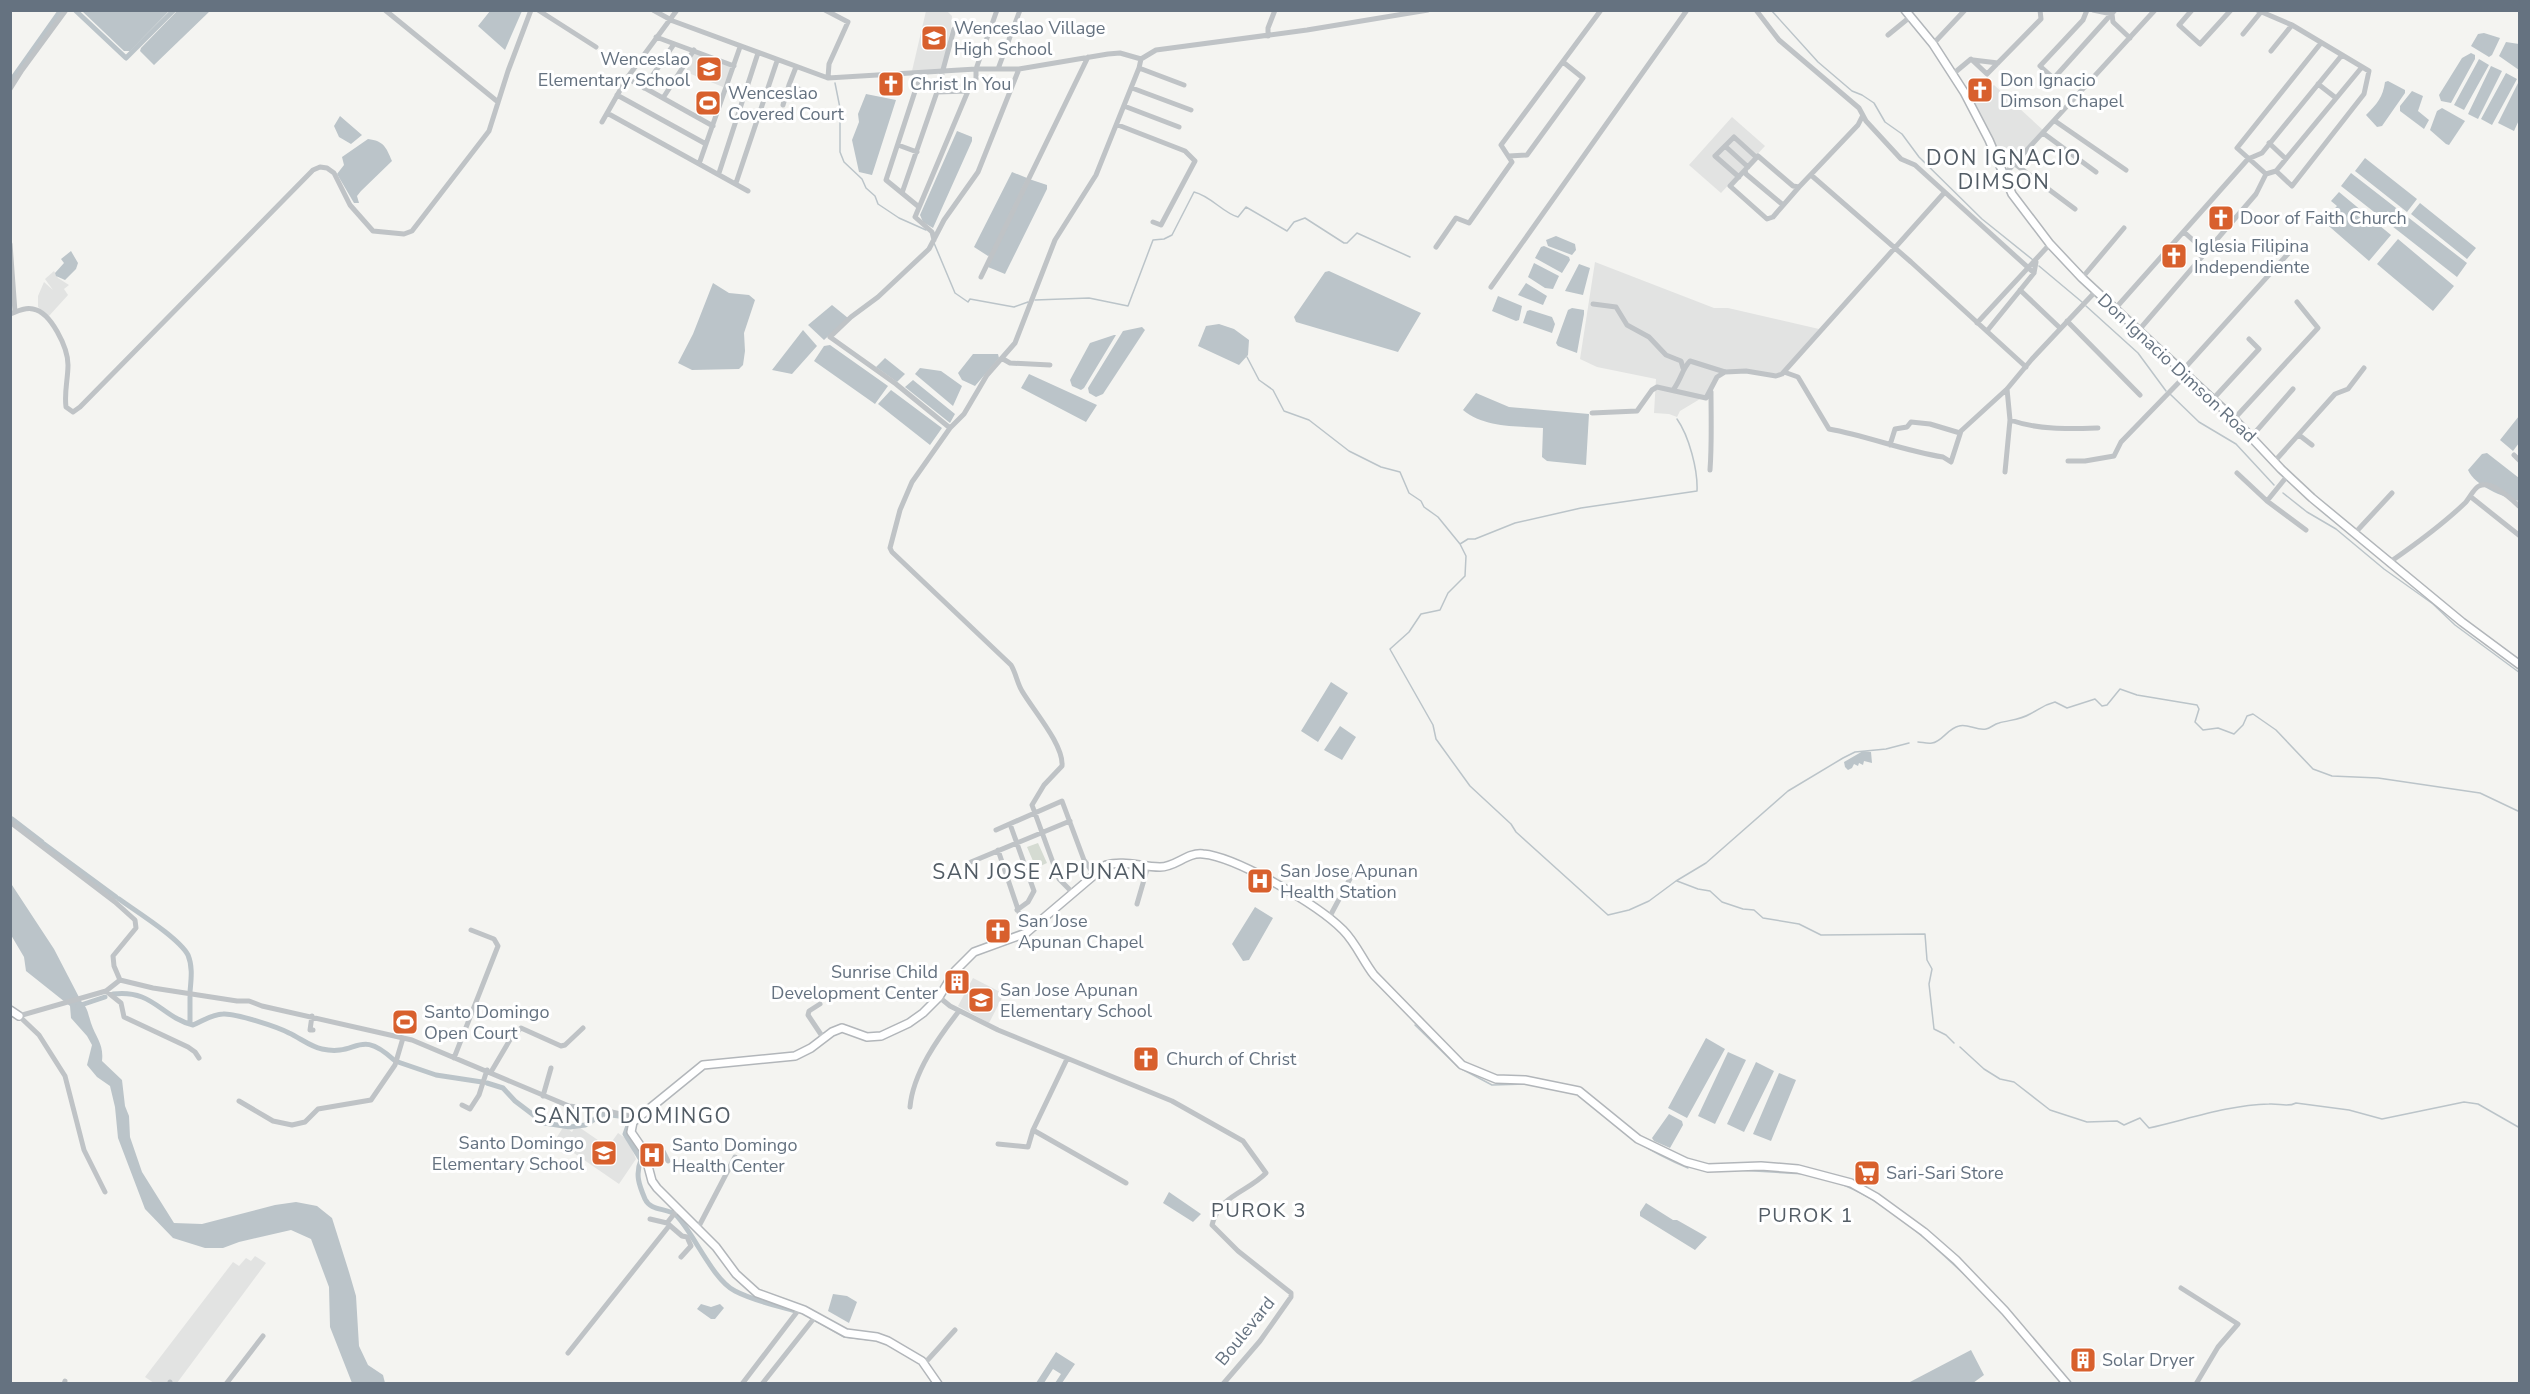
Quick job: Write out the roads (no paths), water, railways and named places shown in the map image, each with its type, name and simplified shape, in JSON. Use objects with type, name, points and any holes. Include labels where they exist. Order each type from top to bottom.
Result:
[{"type":"street","points":[[385,10],[498,102]]},
{"type":"street","points":[[10,244],[13,313],[27,308],[36,309],[44,315],[63,339],[68,366],[64,395],[66,407],[73,412],[313,170],[321,166],[334,173],[350,205],[373,231],[404,234],[412,231],[489,131],[531,10]]},
{"type":"street","points":[[538,10],[596,46]]},
{"type":"street","points":[[653,10],[669,19],[740,47],[828,78],[976,69],[1019,69],[1120,53],[1141,59]]},
{"type":"street","points":[[602,122],[627,78],[677,10]]},
{"type":"street","points":[[825,10],[848,21],[829,64],[828,78]]},
{"type":"street","points":[[934,240],[932,232],[915,218],[968,91],[976,79],[976,69],[998,10]]},
{"type":"street","points":[[998,69],[1020,10]]},
{"type":"street","points":[[1268,36],[1268,28],[1275,10]]},
{"type":"street","points":[[1072,892],[1059,879],[1032,805],[1034,799],[1062,766],[1062,756],[1036,711],[1020,689],[1011,664],[896,557],[890,548],[907,492],[950,428],[964,414],[987,375],[1015,343],[1055,240],[1068,217],[1087,192],[1118,125],[1141,59],[1156,50],[1268,36],[1428,10]]},
{"type":"street","points":[[1436,247],[1456,218],[1469,223],[1512,162],[1502,145],[1601,10]]},
{"type":"street","points":[[1756,10],[1779,40],[1859,108],[1862,117],[1901,159],[1915,165],[2034,273]]},
{"type":"street","name":"Don Ignacio Dimson Road","points":[[1905,10],[1933,44],[1953,74],[1989,140],[2012,194],[2050,244],[2095,292],[2185,372],[2252,436],[2288,476],[2462,622],[2520,665]]},
{"type":"street","points":[[1933,44],[1965,10]]},
{"type":"street","points":[[1971,59],[1987,74],[2041,19],[2040,10]]},
{"type":"street","points":[[2061,85],[2040,66],[2083,20],[2087,10]]},
{"type":"street","points":[[2092,10],[2113,12]]},
{"type":"street","points":[[2003,176],[2155,10]]},
{"type":"street","points":[[2192,10],[2179,25],[2200,44],[2231,10]]},
{"type":"street","points":[[1491,287],[1685,11]]},
{"type":"street","points":[[2243,34],[2259,11],[2292,25],[2369,71],[2364,94],[2292,186],[2276,171]]},
{"type":"street","points":[[2054,78],[2113,12]]},
{"type":"street","points":[[2113,12],[2113,22],[2130,38]]},
{"type":"street","points":[[10,89],[64,13]]},
{"type":"street","points":[[1888,35],[1910,17]]},
{"type":"street","points":[[2271,51],[2292,25]]},
{"type":"street","points":[[902,193],[937,92],[954,29],[990,30]]},
{"type":"street","points":[[656,37],[734,66]]},
{"type":"street","points":[[2266,174],[2236,148],[2321,43]]},
{"type":"street","points":[[644,88],[674,44]]},
{"type":"street","points":[[699,164],[740,47]]},
{"type":"street","points":[[663,98],[694,50]]},
{"type":"street","points":[[719,173],[758,53]]},
{"type":"street","points":[[2114,310],[2248,159],[2262,153],[2342,55]]},
{"type":"street","points":[[981,277],[1088,57]]},
{"type":"street","points":[[1953,74],[1971,59],[1998,63]]},
{"type":"street","points":[[736,183],[777,61]]},
{"type":"street","points":[[1509,156],[1527,155],[1583,78],[1563,62]]},
{"type":"street","points":[[783,105],[796,67]]},
{"type":"street","points":[[2139,330],[2256,194],[2266,174],[2276,171],[2362,67]]},
{"type":"street","points":[[1139,68],[1184,86]]},
{"type":"street","points":[[950,428],[830,337],[851,316],[878,297],[928,249],[944,220],[978,172],[1019,69]]},
{"type":"street","points":[[919,207],[886,180],[921,73]]},
{"type":"street","points":[[627,78],[713,126]]},
{"type":"street","points":[[2318,84],[2336,98]]},
{"type":"street","points":[[789,85],[804,91]]},
{"type":"street","points":[[1132,88],[1191,110]]},
{"type":"street","points":[[937,92],[968,91]]},
{"type":"street","points":[[617,95],[706,144]]},
{"type":"street","points":[[1124,106],[1179,127]]},
{"type":"street","points":[[606,113],[748,190]]},
{"type":"street","points":[[1756,157],[1730,186],[1765,218],[1773,217],[1858,125],[1862,117]]},
{"type":"street","points":[[2055,121],[2126,170]]},
{"type":"street","points":[[1118,125],[1185,151],[1195,160],[1161,225],[1153,222]]},
{"type":"street","points":[[2043,133],[2097,172]]},
{"type":"street","points":[[1739,177],[1715,156],[1734,137],[1756,157],[1760,156],[1793,186],[1799,187]]},
{"type":"street","points":[[2269,143],[2286,159]]},
{"type":"street","points":[[898,145],[917,152]]},
{"type":"street","points":[[1725,146],[1746,169],[1746,174],[1783,205]]},
{"type":"street","points":[[2015,164],[2075,209]]},
{"type":"street","points":[[1811,175],[2026,367]]},
{"type":"street","points":[[1683,370],[1690,361],[1725,372],[1746,371],[1776,376],[1784,372],[1944,193]]},
{"type":"street","points":[[2082,278],[2124,228]]},
{"type":"street","points":[[2184,232],[2206,252]]},
{"type":"street","points":[[1977,323],[2028,267],[2036,262],[2050,244]]},
{"type":"street","points":[[2068,460],[2085,461],[2114,456],[2121,442],[2173,390],[2185,372],[2296,245]]},
{"type":"street","points":[[1987,331],[2034,273],[2036,262]]},
{"type":"street","points":[[2014,285],[2060,328]]},
{"type":"street","points":[[1784,372],[1798,377],[1829,429],[1862,435],[1951,462],[1960,433],[2007,389],[2095,292]]},
{"type":"street","points":[[2234,419],[2318,328],[2297,302]]},
{"type":"street","points":[[1593,304],[1616,307],[1627,325],[1649,337],[1666,355],[1681,361],[1682,380],[1673,390]]},
{"type":"street","points":[[2067,321],[2140,395]]},
{"type":"street","points":[[2213,399],[2259,349],[2250,339]]},
{"type":"street","points":[[1003,359],[1010,363],[1050,365]]},
{"type":"street","points":[[2274,462],[2335,394],[2348,389],[2364,368]]},
{"type":"street","points":[[1592,413],[1637,411],[1652,390],[1657,387],[1706,398],[1717,377],[1725,372]]},
{"type":"street","points":[[2006,472],[2010,420],[2007,389]]},
{"type":"street","points":[[2252,436],[2293,389]]},
{"type":"street","points":[[1710,470],[1713,434],[1710,424],[1711,390]]},
{"type":"street","points":[[2010,420],[2049,429],[2098,428]]},
{"type":"street","points":[[1890,445],[1895,429],[1908,427],[1911,422],[1930,424],[1960,433]]},
{"type":"street","points":[[2299,435],[2312,445]]},
{"type":"street","points":[[2514,455],[2520,461]]},
{"type":"street","points":[[2237,473],[2267,501],[2306,530]]},
{"type":"street","points":[[2267,501],[2288,476]]},
{"type":"street","points":[[2390,562],[2432,532],[2471,497],[2476,487],[2488,485],[2520,507]]},
{"type":"street","points":[[2355,533],[2392,493]]},
{"type":"street","points":[[2471,497],[2520,536]]},
{"type":"street","points":[[996,830],[1062,801],[1084,860],[1094,874]]},
{"type":"street","points":[[970,862],[1070,821]]},
{"type":"street","points":[[10,822],[115,902],[135,920],[136,928],[113,956],[114,966],[120,980]]},
{"type":"street","points":[[1010,824],[1034,891],[1028,902],[1017,910]]},
{"type":"street","points":[[998,850],[1026,933]]},
{"type":"street","points":[[938,1383],[924,1364],[888,1341],[877,1337],[846,1334],[800,1308],[757,1293],[736,1274],[698,1228],[676,1212],[652,1181],[644,1151],[631,1132],[633,1122],[703,1065],[795,1056],[842,1028],[867,1037],[881,1036],[909,1023],[939,997],[955,970],[974,952],[1026,933],[1106,865],[1118,862],[1167,866],[1193,854],[1216,856],[1276,884],[1329,918],[1353,941],[1374,975],[1462,1065],[1496,1079],[1525,1080],[1579,1091],[1638,1139],[1686,1162],[1708,1168],[1761,1166],[1798,1169],[1851,1183],[1876,1197],[1924,1232],[1956,1260],[2005,1311],[2067,1383]]},
{"type":"street","points":[[1137,904],[1148,866]]},
{"type":"street","points":[[1329,918],[1352,875]]},
{"type":"street","points":[[454,1058],[498,946],[494,939],[471,930]]},
{"type":"street","points":[[19,1016],[106,991],[120,980]]},
{"type":"street","points":[[120,980],[162,989],[249,1001],[262,1006],[404,1038],[489,1071],[569,1106],[603,1110],[638,1118]]},
{"type":"street","points":[[106,991],[121,1003],[124,1017],[188,1047],[199,1058]]},
{"type":"street","points":[[939,997],[959,1011],[1067,1059],[1033,1130],[1028,1147],[998,1144]]},
{"type":"street","points":[[820,1005],[809,1011],[808,1015],[824,1039]]},
{"type":"street","points":[[10,1010],[39,1035],[65,1076],[84,1150],[105,1192]]},
{"type":"street","points":[[910,1107],[911,1096],[928,1056],[959,1011]]},
{"type":"street","points":[[312,1017],[310,1030],[313,1030]]},
{"type":"street","points":[[462,1105],[470,1109],[489,1071],[511,1038],[521,1028],[561,1046],[583,1028]]},
{"type":"street","points":[[239,1101],[273,1121],[292,1125],[305,1122],[318,1109],[371,1100],[395,1065],[404,1038]]},
{"type":"street","name":"Boulevard","points":[[1067,1059],[1172,1101],[1243,1141],[1266,1173],[1222,1204],[1214,1215],[1212,1225],[1216,1231],[1291,1293],[1291,1297],[1260,1341],[1222,1383]]},
{"type":"street","points":[[543,1096],[551,1068]]},
{"type":"street","points":[[1033,1130],[1126,1183]]},
{"type":"street","points":[[644,1151],[660,1145],[668,1161]]},
{"type":"street","points":[[698,1228],[735,1157]]},
{"type":"street","points":[[568,1353],[676,1212]]},
{"type":"street","points":[[650,1219],[668,1224],[682,1236],[687,1237],[691,1246],[681,1257]]},
{"type":"street","points":[[2181,1288],[2238,1324],[2218,1347],[2196,1383]]},
{"type":"street","points":[[742,1383],[800,1308]]},
{"type":"street","points":[[762,1383],[816,1317]]},
{"type":"street","points":[[924,1364],[955,1330]]},
{"type":"street","points":[[225,1383],[263,1336]]},
{"type":"waterway","points":[[10,82],[61,10]]},
{"type":"waterway","points":[[75,10],[126,58],[174,10]]},
{"type":"waterway","points":[[1771,10],[1818,62],[1852,91],[1874,103],[1885,122],[1902,134],[1919,157],[1982,219],[2033,260]]},
{"type":"waterway","points":[[835,83],[840,108],[840,152],[844,162],[862,179],[878,204],[899,218],[926,230]]},
{"type":"waterway","points":[[1035,300],[1089,298],[1128,306],[1153,240],[1164,239],[1172,235],[1194,192],[1238,217],[1246,207],[1287,231],[1294,222],[1305,218],[1344,243],[1347,243],[1357,233],[1410,257]]},
{"type":"waterway","points":[[934,243],[955,293],[968,302],[970,299],[1014,307],[1028,302]]},
{"type":"waterway","points":[[2039,266],[2082,302]]},
{"type":"waterway","points":[[2086,306],[2138,353],[2166,391]]},
{"type":"waterway","points":[[1247,357],[1259,380],[1273,390],[1284,411],[1309,420],[1349,451],[1381,467],[1400,472],[1409,493],[1438,517],[1460,544],[1468,539],[1475,539],[1515,523],[1581,508],[1697,491],[1692,454],[1677,419]]},
{"type":"waterway","points":[[2170,394],[2199,422],[2236,444],[2274,485]]},
{"type":"waterway","points":[[2283,493],[2307,512],[2336,529],[2384,569],[2433,604],[2455,625],[2520,673]]},
{"type":"waterway","points":[[1460,544],[1466,556],[1465,576],[1448,593],[1440,610],[1421,614],[1409,632],[1390,649],[1433,725],[1436,739],[1470,786],[1511,824],[1516,832],[1608,915],[1629,910],[1649,901],[1706,863],[1788,791],[1843,758],[1855,752],[1886,749],[1909,743]]},
{"type":"waterway","points":[[1918,742],[1936,742],[1955,727],[1962,725],[1979,729],[1988,728],[2022,718],[2055,702],[2067,708],[2095,699],[2102,706],[2107,705],[2120,689],[2137,695],[2197,705],[2199,709],[2195,722],[2203,730],[2218,728],[2234,734],[2243,725],[2247,716],[2253,714],[2276,730],[2313,769],[2332,776],[2378,778],[2480,793],[2520,812]]},
{"type":"waterway","points":[[12,819],[42,842]]},
{"type":"waterway","points":[[44,844],[116,897]]},
{"type":"waterway","points":[[1677,881],[1710,891],[1722,902],[1754,910],[1763,918],[1799,924],[1821,935],[1925,934],[1927,960],[1932,969],[1929,984],[1934,1029],[1946,1035],[1954,1043]]},
{"type":"waterway","points":[[119,899],[183,948],[191,964],[190,992]]},
{"type":"waterway","points":[[113,994],[138,996],[193,1025],[215,1015],[229,1014],[276,1027],[318,1048],[334,1050],[365,1044],[373,1045],[394,1060]]},
{"type":"waterway","points":[[78,1006],[105,997]]},
{"type":"waterway","points":[[190,997],[190,1024]]},
{"type":"waterway","points":[[1415,1025],[1458,1067],[1492,1085],[1527,1084]]},
{"type":"waterway","points":[[1960,1047],[1984,1069],[2000,1079],[2014,1082],[2050,1110],[2087,1122],[2117,1121],[2124,1125],[2140,1118],[2149,1128],[2239,1107],[2296,1103],[2349,1110],[2382,1119],[2464,1102],[2478,1104],[2520,1128]]},
{"type":"waterway","points":[[398,1062],[436,1075],[482,1082]]},
{"type":"waterway","points":[[487,1083],[503,1088],[515,1101],[544,1123],[570,1127],[585,1125],[603,1114],[619,1116]]},
{"type":"waterway","points":[[1550,1088],[1580,1095]]},
{"type":"waterway","points":[[1595,1108],[1638,1142],[1688,1168]]},
{"type":"waterway","points":[[630,1120],[625,1134],[641,1160],[638,1180],[648,1203],[677,1216],[711,1267],[735,1291],[750,1298],[796,1311]]},
{"type":"waterway","points":[[1738,1170],[1805,1174]]},
{"type":"waterway","points":[[1836,1182],[1855,1190],[1890,1211],[1922,1236],[1967,1277]]},
{"type":"waterway","points":[[816,1321],[844,1337],[879,1341]]},
{"type":"waterway","points":[[2033,1349],[2062,1384]]},
{"type":"waterway","points":[[928,1376],[933,1384]]},
{"type":"place","name":"Wenceslao Village High School","points":[[934,38]]},
{"type":"place","name":"Wenceslao Elementary School","points":[[709,69]]},
{"type":"place","name":"Christ In You","points":[[891,84]]},
{"type":"place","name":"Don Ignacio Dimson Chapel","points":[[1980,90]]},
{"type":"place","name":"Wenceslao Covered Court","points":[[708,103]]},
{"type":"place","name":"Door of Faith Church","points":[[2221,218]]},
{"type":"place","name":"Iglesia Filipina Independiente","points":[[2174,256]]},
{"type":"place","name":"San Jose Apunan Health Station","points":[[1260,881]]},
{"type":"place","name":"San Jose Apunan Chapel","points":[[998,931]]},
{"type":"place","name":"Sunrise Child Development Center","points":[[957,982]]},
{"type":"place","name":"San Jose Apunan Elementary School","points":[[981,1000]]},
{"type":"place","name":"Santo Domingo Open Court","points":[[405,1022]]},
{"type":"place","name":"Church of Christ","points":[[1146,1059]]},
{"type":"place","name":"Santo Domingo Elementary School","points":[[604,1153]]},
{"type":"place","name":"Santo Domingo Health Center","points":[[652,1155]]},
{"type":"place","name":"Sari-Sari Store","points":[[1867,1173]]},
{"type":"place","name":"Solar Dryer","points":[[2083,1360]]},
{"type":"district","name":"DON IGNACIO DIMSON","points":[[2004,170]]},
{"type":"district","name":"SAN JOSE APUNAN","points":[[1040,872]]},
{"type":"district","name":"SANTO DOMINGO","points":[[633,1116]]},
{"type":"district","name":"PUROK 3","points":[[1259,1210]]},
{"type":"district","name":"PUROK 1","points":[[1806,1215]]}]
